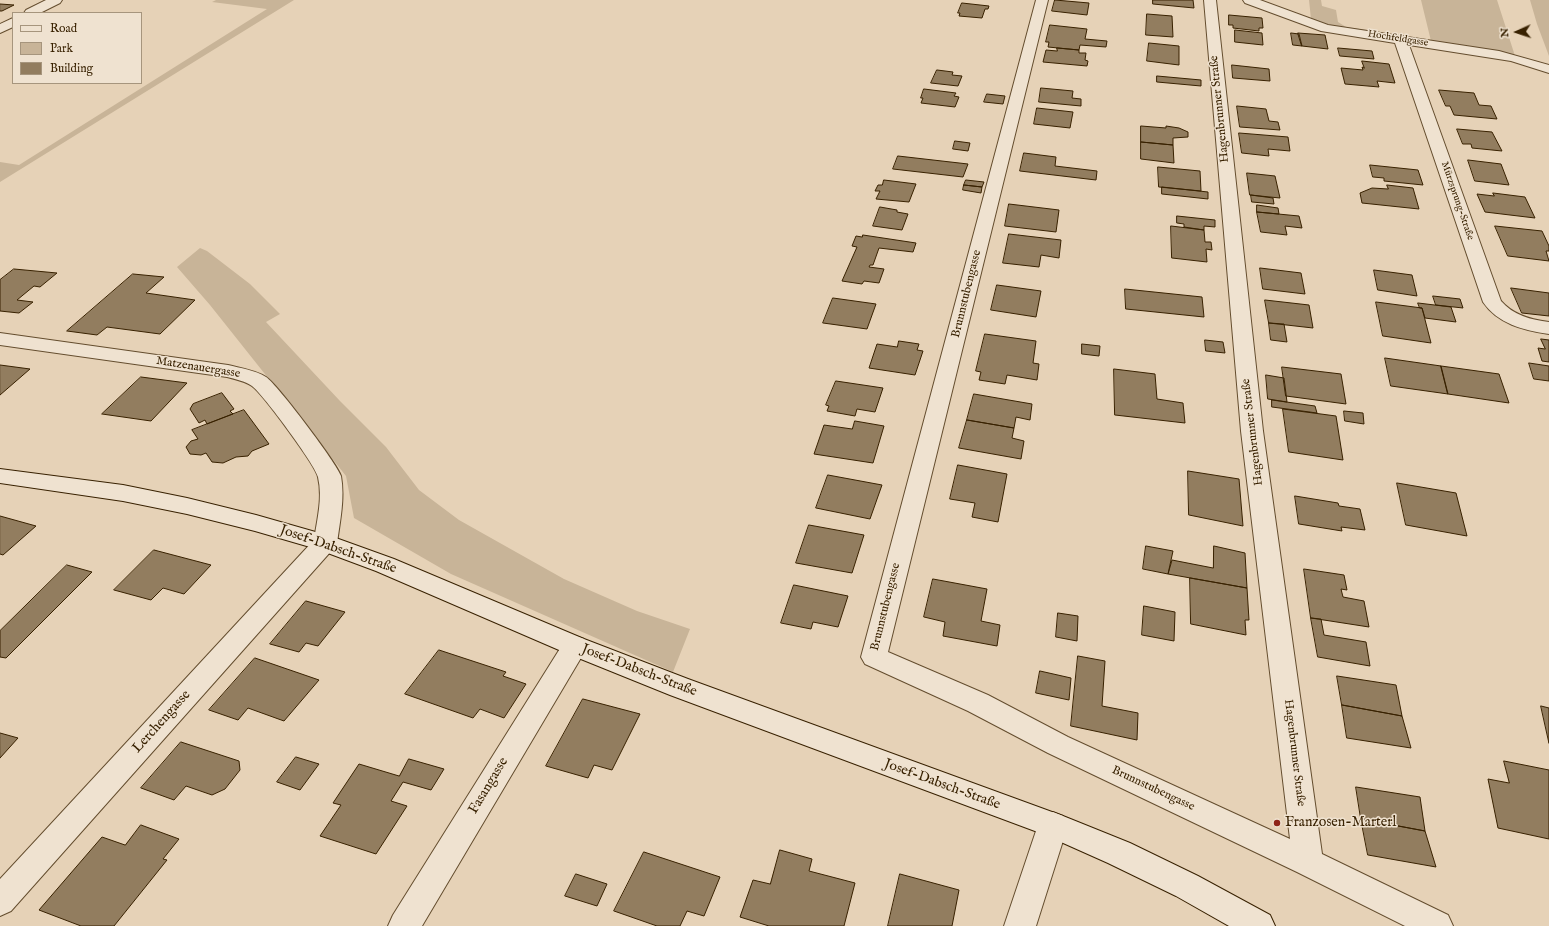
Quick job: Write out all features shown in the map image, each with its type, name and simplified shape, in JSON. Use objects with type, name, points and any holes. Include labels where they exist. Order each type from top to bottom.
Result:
[{"type":"street","points":[[32,12],[56,0]]},
{"type":"street","name":"Brunnstubengasse","points":[[1042,0],[874,656],[978,703],[1058,745],[1308,862],[1437,926]]},
{"type":"street","name":"Hagenbrunner Straße","points":[[1210,0],[1252,431],[1308,862]]},
{"type":"street","name":"Hochfeldgasse","points":[[1249,0],[1326,28],[1514,58],[1549,69]]},
{"type":"street","points":[[0,29],[12,23]]},
{"type":"street","name":"Mürzsprung-Straße","points":[[1401,40],[1492,302],[1507,316],[1522,323],[1549,328]]},
{"type":"street","name":"Matzenauergasse","points":[[0,339],[228,371],[250,377],[260,382],[289,416],[330,474],[332,491],[325,543]]},
{"type":"street","name":"Josef-Dabsch-Straße","points":[[2,477],[123,493],[187,506],[256,523],[325,543],[384,565],[575,646],[686,690],[1053,825],[1119,853],[1187,886],[1259,926]]},
{"type":"street","name":"Lerchengasse","points":[[0,901],[325,543]]},
{"type":"street","name":"Fasangasse","points":[[404,926],[575,646]]},
{"type":"street","points":[[1020,926],[1053,825]]},
{"type":"green space","points":[[216,0],[294,0],[0,182],[0,162],[19,165],[267,9],[212,2]]},
{"type":"green space","points":[[1309,0],[1321,0],[1322,6],[1336,10],[1338,22],[1346,27],[1380,32],[1382,34],[1331,25],[1311,19]]},
{"type":"green space","points":[[1421,0],[1497,0],[1515,56],[1431,41]]},
{"type":"green space","points":[[1530,0],[1549,0],[1549,56],[1537,24]]},
{"type":"green space","points":[[200,248],[207,251],[250,284],[280,314],[266,322],[340,401],[386,447],[419,490],[459,520],[564,579],[637,611],[690,629],[673,672],[451,574],[354,518],[346,476],[210,305],[177,267]]},
{"type":"building","points":[[1055,0],[1089,3],[1087,15],[1052,11]]},
{"type":"building","points":[[1153,0],[1193,0],[1194,8],[1153,4]]},
{"type":"building","points":[[962,3],[989,6],[988,9],[985,9],[982,18],[959,16],[960,13],[958,13]]},
{"type":"building","points":[[0,4],[14,5],[0,11]]},
{"type":"building","points":[[1147,14],[1172,16],[1173,37],[1146,35]]},
{"type":"building","points":[[1229,15],[1262,18],[1263,28],[1259,28],[1259,31],[1233,28],[1233,25],[1229,25]]},
{"type":"building","points":[[1050,25],[1087,29],[1085,39],[1107,41],[1106,47],[1080,45],[1079,50],[1048,47],[1049,42],[1046,42]]},
{"type":"building","points":[[1235,30],[1262,33],[1263,45],[1235,42]]},
{"type":"building","points":[[1291,33],[1299,34],[1302,46],[1293,45]]},
{"type":"building","points":[[1298,33],[1325,35],[1328,49],[1302,46]]},
{"type":"building","points":[[1149,43],[1179,46],[1179,65],[1147,61]]},
{"type":"building","points":[[1057,48],[1079,50],[1079,53],[1086,53],[1085,60],[1088,61],[1087,66],[1043,62],[1046,50],[1057,51]]},
{"type":"building","points":[[1338,48],[1372,51],[1374,59],[1340,56]]},
{"type":"building","points":[[1362,61],[1389,64],[1395,83],[1377,81],[1379,87],[1345,84],[1341,68],[1363,70],[1362,67],[1364,68]]},
{"type":"building","points":[[1232,65],[1269,69],[1270,81],[1233,78]]},
{"type":"building","points":[[937,70],[953,72],[952,75],[962,76],[958,86],[931,83]]},
{"type":"building","points":[[1157,76],[1201,80],[1201,86],[1157,82]]},
{"type":"building","points":[[1041,88],[1073,91],[1072,98],[1081,99],[1081,106],[1039,102]]},
{"type":"building","points":[[924,89],[956,93],[954,96],[959,97],[955,107],[921,103]]},
{"type":"building","points":[[1439,90],[1474,93],[1479,105],[1491,106],[1497,119],[1454,115],[1450,106],[1446,106]]},
{"type":"building","points":[[987,94],[1005,96],[1003,104],[984,102]]},
{"type":"building","points":[[1237,106],[1266,109],[1269,121],[1278,122],[1280,130],[1240,127]]},
{"type":"building","points":[[1037,108],[1073,112],[1070,128],[1034,124]]},
{"type":"building","points":[[1141,126],[1166,128],[1166,126],[1179,128],[1188,132],[1188,137],[1173,138],[1173,145],[1141,142]]},
{"type":"building","points":[[1457,129],[1492,132],[1502,151],[1472,148],[1471,144],[1463,144]]},
{"type":"building","points":[[1239,133],[1288,137],[1290,151],[1268,149],[1269,156],[1242,153]]},
{"type":"building","points":[[955,141],[970,143],[968,151],[953,149]]},
{"type":"building","points":[[1141,142],[1173,145],[1174,163],[1141,159]]},
{"type":"building","points":[[1024,153],[1056,157],[1055,166],[1097,171],[1096,180],[1020,171]]},
{"type":"building","points":[[898,156],[968,164],[963,177],[893,169]]},
{"type":"building","points":[[1468,160],[1501,164],[1509,185],[1475,181]]},
{"type":"building","points":[[1370,165],[1418,170],[1423,185],[1384,181],[1384,178],[1373,177]]},
{"type":"building","points":[[1158,167],[1200,171],[1201,191],[1159,187]]},
{"type":"building","points":[[1247,173],[1275,176],[1280,198],[1250,195]]},
{"type":"building","points":[[884,180],[916,184],[909,202],[876,199],[880,191],[875,191],[878,185],[882,185]]},
{"type":"building","points":[[966,180],[984,182],[982,187],[964,185]]},
{"type":"building","points":[[964,185],[982,187],[981,193],[963,190]]},
{"type":"building","points":[[1387,185],[1413,188],[1419,209],[1362,203],[1360,193],[1372,188],[1388,189]]},
{"type":"building","points":[[1162,187],[1208,192],[1208,199],[1162,194]]},
{"type":"building","points":[[1493,193],[1525,197],[1535,218],[1485,212],[1477,194],[1494,196]]},
{"type":"building","points":[[1251,195],[1273,198],[1274,204],[1252,202]]},
{"type":"building","points":[[1009,204],[1059,210],[1056,232],[1005,226]]},
{"type":"building","points":[[1257,205],[1278,208],[1279,214],[1257,212]]},
{"type":"building","points":[[880,207],[897,210],[897,212],[908,214],[902,230],[873,226]]},
{"type":"building","points":[[1257,212],[1299,216],[1302,228],[1285,226],[1287,235],[1261,232]]},
{"type":"building","points":[[1177,216],[1215,220],[1215,227],[1204,226],[1204,230],[1184,227],[1184,224],[1177,223]]},
{"type":"building","points":[[1171,226],[1204,230],[1205,242],[1211,242],[1212,250],[1206,249],[1207,262],[1172,258]]},
{"type":"building","points":[[1495,226],[1542,231],[1549,246],[1549,251],[1546,251],[1549,261],[1508,256]]},
{"type":"building","points":[[1009,234],[1061,240],[1059,258],[1041,255],[1039,267],[1003,263]]},
{"type":"building","points":[[863,235],[916,243],[913,252],[879,248],[873,265],[870,265],[869,267],[884,269],[879,283],[864,281],[862,284],[842,281],[857,247],[852,246],[856,236],[862,237]]},
{"type":"building","points":[[1260,268],[1301,273],[1305,294],[1263,289]]},
{"type":"building","points":[[14,269],[57,273],[40,287],[34,286],[17,300],[33,302],[19,313],[0,311],[0,280]]},
{"type":"building","points":[[1374,270],[1412,275],[1417,296],[1378,290]]},
{"type":"building","points":[[133,274],[164,277],[146,293],[195,300],[160,334],[107,327],[97,335],[67,331]]},
{"type":"building","points":[[997,285],[1041,291],[1036,317],[991,310]]},
{"type":"building","points":[[1511,288],[1549,293],[1549,316],[1522,313]]},
{"type":"building","points":[[1125,289],[1202,297],[1204,317],[1126,309]]},
{"type":"building","points":[[1433,296],[1460,299],[1463,308],[1436,305]]},
{"type":"building","points":[[833,298],[876,304],[867,329],[823,323]]},
{"type":"building","points":[[1265,300],[1309,305],[1313,328],[1269,323]]},
{"type":"building","points":[[1376,302],[1422,308],[1431,343],[1383,336]]},
{"type":"building","points":[[1418,303],[1451,307],[1456,322],[1425,318],[1422,308],[1420,308]]},
{"type":"building","points":[[1269,323],[1284,324],[1287,342],[1271,340]]},
{"type":"building","points":[[985,334],[1036,341],[1033,363],[1039,364],[1037,380],[1007,375],[1005,384],[979,380],[981,372],[976,371]]},
{"type":"building","points":[[1541,339],[1549,340],[1549,362],[1542,361],[1538,348],[1545,349]]},
{"type":"building","points":[[1205,340],[1223,342],[1225,353],[1206,351]]},
{"type":"building","points":[[899,341],[919,344],[917,350],[923,351],[915,375],[869,368],[877,344],[897,347]]},
{"type":"building","points":[[1082,344],[1100,346],[1099,356],[1082,354]]},
{"type":"building","points":[[1385,358],[1441,366],[1448,394],[1391,386]]},
{"type":"building","points":[[1529,363],[1549,366],[1549,381],[1534,379]]},
{"type":"building","points":[[0,365],[30,369],[0,395]]},
{"type":"building","points":[[1441,366],[1499,374],[1509,403],[1448,394]]},
{"type":"building","points":[[1282,367],[1341,374],[1346,404],[1286,396]]},
{"type":"building","points":[[1114,369],[1155,374],[1157,399],[1183,403],[1185,423],[1115,415]]},
{"type":"building","points":[[1266,375],[1284,378],[1287,402],[1268,399]]},
{"type":"building","points":[[141,377],[187,383],[151,421],[102,414]]},
{"type":"building","points":[[836,381],[883,388],[875,412],[857,409],[855,416],[827,411],[829,406],[826,405]]},
{"type":"building","points":[[222,393],[234,409],[230,411],[233,414],[207,424],[205,420],[199,423],[190,409],[193,404]]},
{"type":"building","points":[[974,394],[1032,404],[1030,420],[1016,417],[1014,428],[967,420]]},
{"type":"building","points":[[1272,400],[1315,406],[1317,413],[1272,407]]},
{"type":"building","points":[[1283,409],[1336,416],[1343,460],[1289,452]]},
{"type":"building","points":[[244,410],[269,444],[252,451],[248,456],[236,457],[223,463],[212,462],[206,453],[201,455],[190,454],[186,447],[191,441],[198,439],[192,430]]},
{"type":"building","points":[[1344,411],[1363,413],[1364,424],[1345,421]]},
{"type":"building","points":[[967,420],[1014,428],[1012,438],[1024,441],[1021,459],[959,448]]},
{"type":"building","points":[[855,421],[884,426],[873,463],[814,454],[824,425],[852,429]]},
{"type":"building","points":[[958,465],[1007,474],[998,522],[972,517],[975,503],[950,499]]},
{"type":"building","points":[[1188,471],[1239,479],[1243,526],[1189,515]]},
{"type":"building","points":[[828,475],[882,485],[870,519],[816,508]]},
{"type":"building","points":[[1397,483],[1456,493],[1467,536],[1406,525]]},
{"type":"building","points":[[1295,496],[1338,503],[1339,506],[1360,509],[1365,530],[1341,527],[1342,531],[1299,524]]},
{"type":"building","points":[[0,516],[36,526],[3,555],[0,554]]},
{"type":"building","points":[[809,525],[864,535],[852,573],[796,563]]},
{"type":"building","points":[[1146,546],[1173,551],[1168,574],[1143,569]]},
{"type":"building","points":[[1214,546],[1245,553],[1247,588],[1168,574],[1172,560],[1213,568]]},
{"type":"building","points":[[154,550],[211,565],[184,594],[163,588],[151,600],[114,590]]},
{"type":"building","points":[[67,565],[92,572],[6,658],[0,657],[0,631]]},
{"type":"building","points":[[1304,569],[1344,575],[1347,590],[1341,589],[1343,597],[1364,601],[1369,627],[1311,618]]},
{"type":"building","points":[[1190,578],[1247,588],[1249,620],[1245,620],[1246,635],[1191,624]]},
{"type":"building","points":[[933,579],[987,589],[981,621],[1000,625],[997,646],[943,636],[945,622],[924,617]]},
{"type":"building","points":[[794,585],[848,596],[838,627],[813,622],[811,629],[781,623]]},
{"type":"building","points":[[306,601],[345,612],[318,646],[306,643],[299,652],[270,644]]},
{"type":"building","points":[[1144,606],[1175,612],[1174,641],[1142,635]]},
{"type":"building","points":[[1058,613],[1078,616],[1077,641],[1056,637]]},
{"type":"building","points":[[1311,618],[1321,619],[1324,635],[1366,642],[1370,666],[1318,657]]},
{"type":"building","points":[[439,650],[506,672],[503,676],[526,684],[504,718],[480,709],[473,718],[405,694]]},
{"type":"building","points":[[1078,656],[1105,661],[1102,706],[1138,713],[1137,740],[1071,726]]},
{"type":"building","points":[[255,658],[319,680],[284,721],[248,708],[238,720],[209,710]]},
{"type":"building","points":[[1040,671],[1071,678],[1069,700],[1036,693]]},
{"type":"building","points":[[1337,676],[1396,685],[1402,716],[1342,705]]},
{"type":"building","points":[[583,699],[640,714],[612,770],[594,765],[588,778],[546,766]]},
{"type":"building","points":[[1342,705],[1402,716],[1411,748],[1347,738]]},
{"type":"building","points":[[1541,706],[1549,708],[1549,743]]},
{"type":"building","points":[[0,733],[18,738],[0,758]]},
{"type":"building","points":[[181,742],[239,761],[240,770],[225,789],[212,795],[186,786],[174,800],[141,788]]},
{"type":"building","points":[[296,757],[319,764],[300,790],[277,782]]},
{"type":"building","points":[[409,759],[444,769],[431,790],[403,782],[391,801],[407,806],[376,854],[320,836],[341,805],[333,803],[359,764],[399,776]]},
{"type":"building","points":[[1504,761],[1549,770],[1549,839],[1498,828],[1488,779],[1509,783]]},
{"type":"building","points":[[1356,787],[1420,797],[1425,831],[1361,819]]},
{"type":"building","points":[[1361,819],[1425,831],[1436,867],[1368,855]]},
{"type":"building","points":[[141,825],[179,839],[163,859],[167,860],[114,926],[81,926],[39,910],[102,837],[125,845]]},
{"type":"building","points":[[780,850],[812,859],[809,871],[855,883],[844,926],[769,926],[740,917],[753,880],[770,884]]},
{"type":"building","points":[[644,852],[720,877],[704,916],[687,911],[680,926],[657,926],[614,911]]},
{"type":"building","points":[[576,874],[607,884],[597,906],[565,896]]},
{"type":"building","points":[[900,874],[959,890],[952,926],[888,926]]},
{"type":"place","name":"Franzosen-Marterl","points":[[1277,823]]}]
